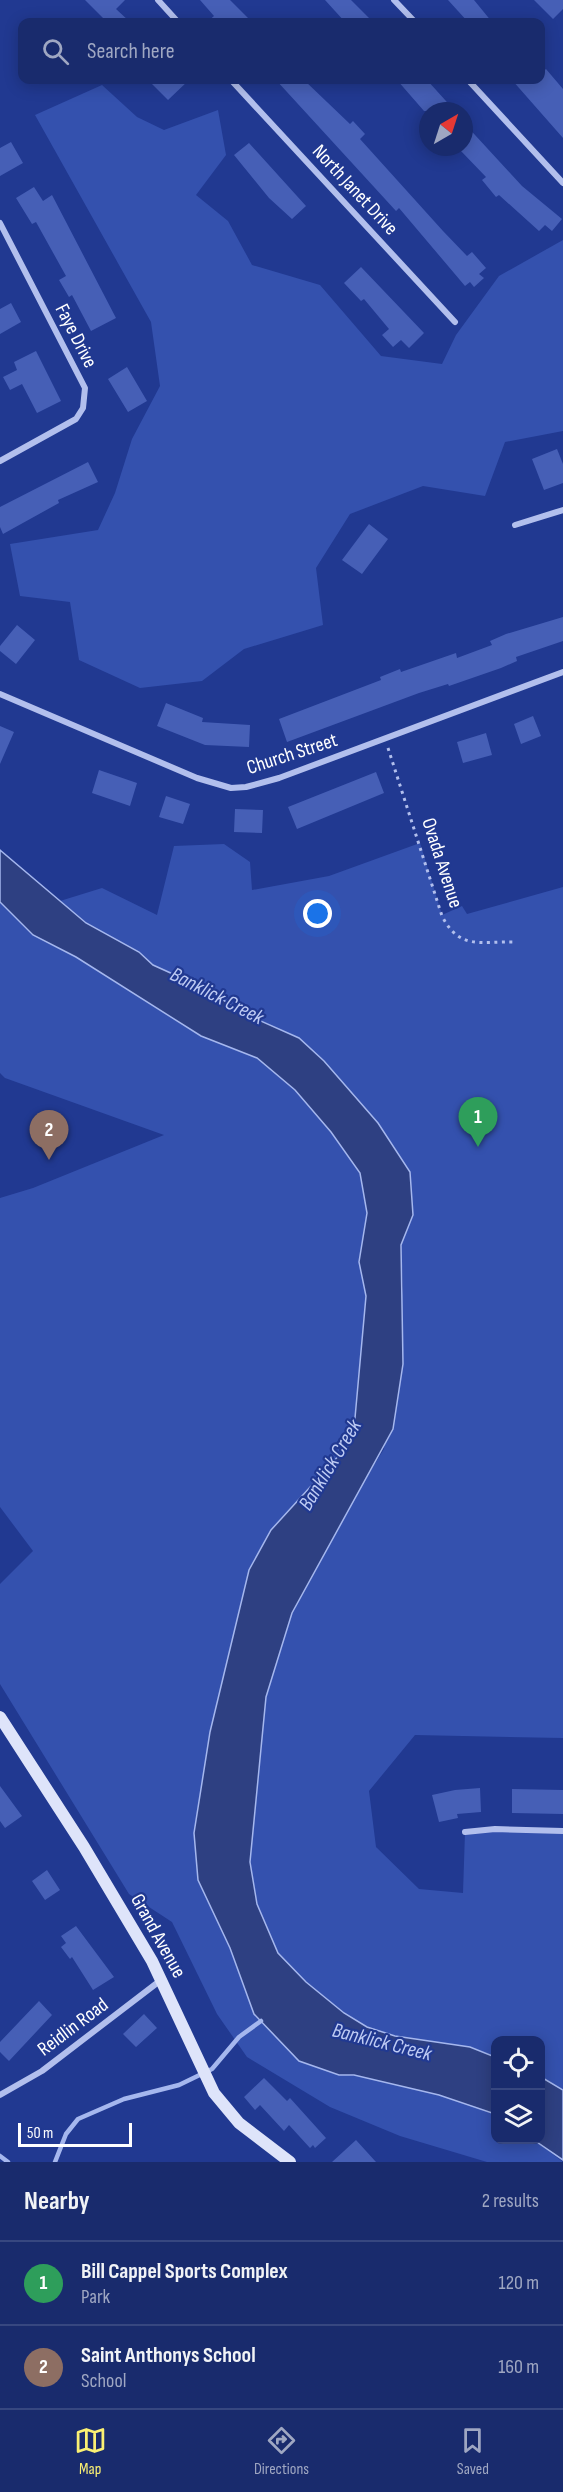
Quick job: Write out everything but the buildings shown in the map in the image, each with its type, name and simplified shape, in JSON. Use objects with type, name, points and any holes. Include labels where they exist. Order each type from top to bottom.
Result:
[{"type":"street","points":[[158,0],[174,18]]},
{"type":"street","points":[[394,0],[411,18]]},
{"type":"street","name":"North Janet Drive","points":[[235,84],[455,322]]},
{"type":"street","points":[[472,84],[563,183]]},
{"type":"street","name":"Faye Drive","points":[[0,223],[85,388],[83,408],[76,419],[0,461]]},
{"type":"street","points":[[515,525],[563,510]]},
{"type":"street","name":"Church Street","points":[[0,694],[197,778],[231,788],[246,787],[279,778],[563,672]]},
{"type":"street","name":"Grand Avenue","points":[[0,1717],[84,1847],[162,1980],[210,2085],[239,2122],[290,2162]]},
{"type":"street","points":[[465,1832],[495,1829],[563,1831]]},
{"type":"street","name":"Reidlin Road","points":[[0,2095],[42,2071],[162,1980]]},
{"type":"path","name":"Ovada Avenue","points":[[385,739],[442,915],[449,930],[459,939],[516,942]]},
{"type":"shaded area","points":[[102,85],[137,117],[164,130],[218,110],[226,155],[196,195],[228,221],[252,265],[320,285],[381,356],[442,364],[456,335],[499,276],[563,240],[563,431],[505,442],[485,496],[423,486],[350,514],[316,568],[323,625],[244,649],[202,681],[140,688],[79,660],[70,602],[20,596],[10,544],[98,530],[115,493],[132,439],[160,386],[151,322],[35,115]]},
{"type":"shaded area","points":[[420,843],[442,915],[462,906],[467,914],[563,887],[563,1738],[415,1735],[369,1791],[376,1847],[419,1889],[463,1893],[465,1832],[563,1831],[563,2090],[545,2079],[545,2036],[491,2036],[491,2055],[470,2047],[395,2036],[367,2027],[344,2013],[306,1982],[278,1953],[257,1904],[250,1862],[266,1697],[292,1613],[349,1505],[384,1449],[403,1287],[401,1245],[413,1215],[378,1123],[324,1061],[299,1038],[245,1014],[206,989],[153,965],[139,952],[86,923],[60,901],[102,888],[157,915],[174,846],[224,844],[250,862],[252,890],[329,876]]},
{"type":"shaded area","points":[[0,902],[34,935],[76,957],[201,1036],[256,1058],[295,1090],[331,1132],[360,1173],[367,1213],[359,1262],[366,1296],[353,1440],[271,1530],[249,1570],[210,1732],[194,1833],[198,1880],[230,1948],[254,2014],[339,2075],[398,2083],[491,2113],[491,2144],[539,2144],[563,2162],[487,2162],[400,2136],[330,2107],[247,2057],[217,2014],[172,1922],[129,1894],[0,1684],[0,1584],[33,1551],[0,1507],[0,1198],[33,1188],[164,1135],[5,1078],[0,1073]]},
{"type":"water","name":"Banklick Creek","points":[[0,850],[86,923],[139,952],[153,965],[206,989],[245,1014],[299,1038],[324,1061],[378,1123],[410,1172],[413,1215],[401,1245],[403,1364],[393,1429],[292,1613],[266,1697],[250,1862],[257,1904],[278,1953],[306,1982],[344,2013],[367,2027],[395,2036],[470,2047],[491,2055],[491,2113],[439,2095],[354,2075],[339,2075],[299,2061],[254,2014],[230,1948],[198,1880],[194,1833],[210,1732],[249,1570],[271,1530],[353,1440],[366,1296],[359,1262],[367,1213],[360,1173],[331,1132],[295,1090],[257,1058],[201,1036],[76,957],[33,935],[0,902]]},
{"type":"water","points":[[545,2079],[563,2090],[563,2160],[540,2144],[545,2144]]},
{"type":"waterway","points":[[55,2162],[66,2134],[78,2119],[124,2099],[179,2085],[212,2069],[239,2037],[261,2021]]},
{"type":"waterway","points":[[0,2156],[8,2162]]},
{"type":"place","name":"Bill Cappel Sports Complex","points":[[478,1147]]},
{"type":"place","name":"Saint Anthonys School","points":[[49,1160]]}]
